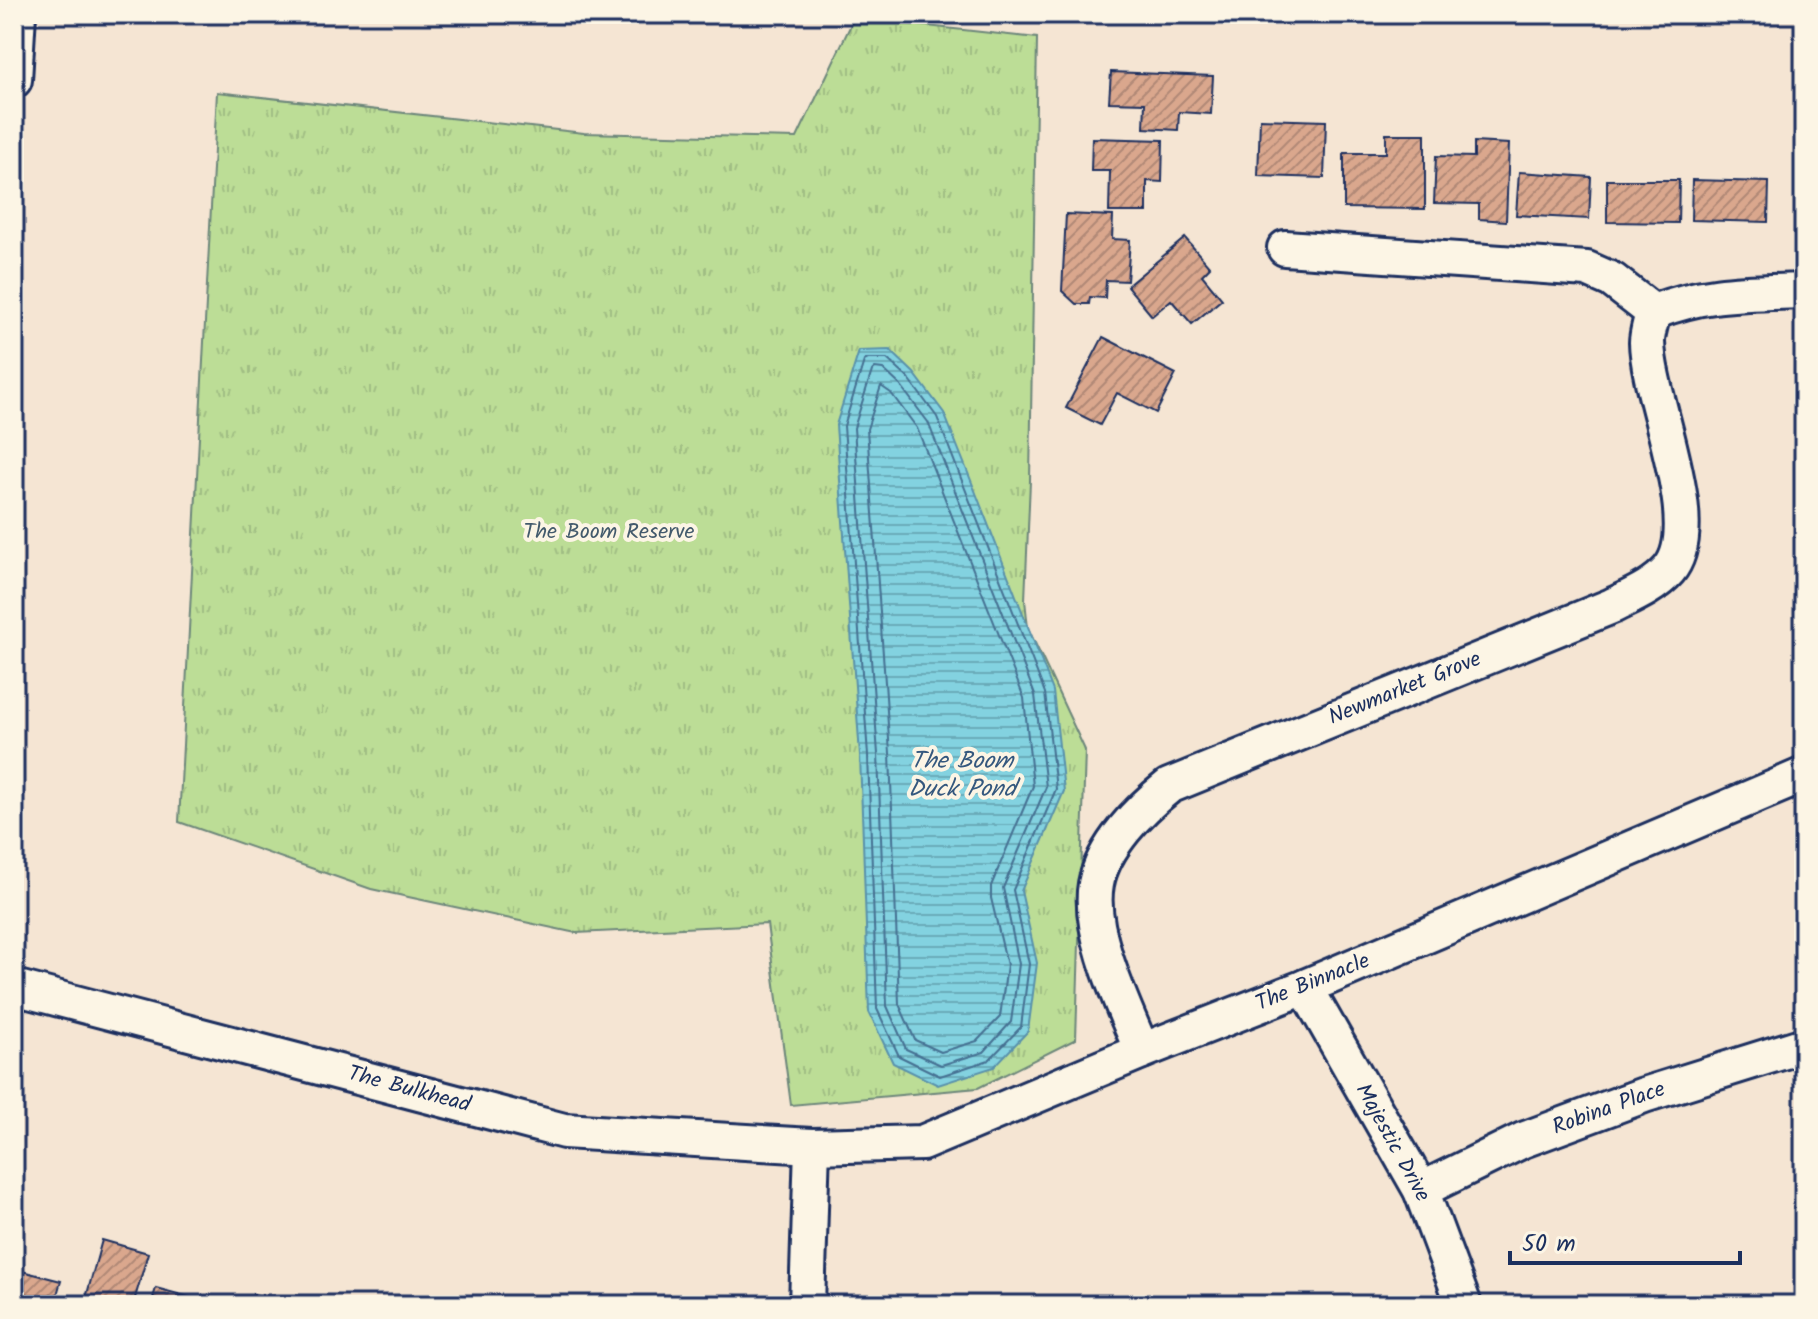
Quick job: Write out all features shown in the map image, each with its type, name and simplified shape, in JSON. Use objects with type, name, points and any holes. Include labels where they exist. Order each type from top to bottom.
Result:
[{"type":"street","points":[[14,80],[18,14]]},
{"type":"street","points":[[1285,248],[1587,269],[1612,280],[1653,312],[1707,295],[1804,291]]},
{"type":"street","name":"Newmarket Grove","points":[[1142,1051],[1106,962],[1097,918],[1096,884],[1110,850],[1137,812],[1169,786],[1612,606],[1649,587],[1669,570],[1680,547],[1682,530],[1680,500],[1647,341],[1653,312]]},
{"type":"street","name":"The Binnacle","points":[[812,1146],[922,1143],[1305,987],[1804,775]]},
{"type":"street","name":"The Bulkhead","points":[[14,987],[564,1131],[812,1146]]},
{"type":"street","name":"Majestic Drive","points":[[1305,987],[1421,1190],[1464,1305]]},
{"type":"street","name":"Robina Place","points":[[1421,1190],[1523,1140],[1644,1095],[1804,1045]]},
{"type":"street","points":[[807,1305],[812,1146]]},
{"type":"green space","name":"The Boom Reserve","points":[[854,18],[1037,38],[1030,481],[1025,600],[1028,628],[1085,750],[1076,1039],[978,1088],[791,1105],[767,924],[576,933],[371,889],[179,822],[217,92],[584,133],[797,138]]},
{"type":"water","name":"The Boom Duck Pond","points":[[890,350],[914,373],[944,413],[974,488],[1053,691],[1064,791],[1021,891],[1037,963],[1028,1031],[994,1067],[938,1085],[893,1063],[869,1012],[860,755],[836,425],[859,351]]},
{"type":"building","points":[[1111,72],[1213,76],[1211,114],[1179,112],[1178,130],[1144,128],[1145,103],[1109,102]]},
{"type":"building","points":[[1260,119],[1326,121],[1324,178],[1258,176]]},
{"type":"building","points":[[1386,134],[1425,134],[1425,209],[1344,208],[1344,153],[1386,153]]},
{"type":"building","points":[[1092,138],[1163,140],[1162,182],[1147,181],[1147,212],[1109,212],[1110,171],[1091,171]]},
{"type":"building","points":[[1474,142],[1509,144],[1506,221],[1479,219],[1479,204],[1434,203],[1436,156],[1474,157]]},
{"type":"building","points":[[1519,172],[1591,177],[1589,219],[1516,215]]},
{"type":"building","points":[[1607,180],[1679,180],[1678,223],[1607,222]]},
{"type":"building","points":[[1692,180],[1769,182],[1768,222],[1691,220]]},
{"type":"building","points":[[1066,214],[1113,216],[1112,239],[1130,240],[1127,281],[1106,280],[1105,298],[1090,297],[1089,304],[1076,304],[1062,291]]},
{"type":"building","points":[[1185,238],[1210,267],[1202,275],[1222,299],[1192,324],[1171,300],[1152,316],[1127,286]]},
{"type":"building","points":[[1103,337],[1176,374],[1156,413],[1117,393],[1100,425],[1066,408]]},
{"type":"building","points":[[102,1240],[148,1253],[133,1305],[84,1305]]},
{"type":"building","points":[[14,1269],[61,1281],[54,1305],[14,1303]]},
{"type":"building","points":[[156,1288],[218,1305],[151,1305]]},
{"type":"building","points":[[253,1294],[308,1305],[250,1305]]}]
